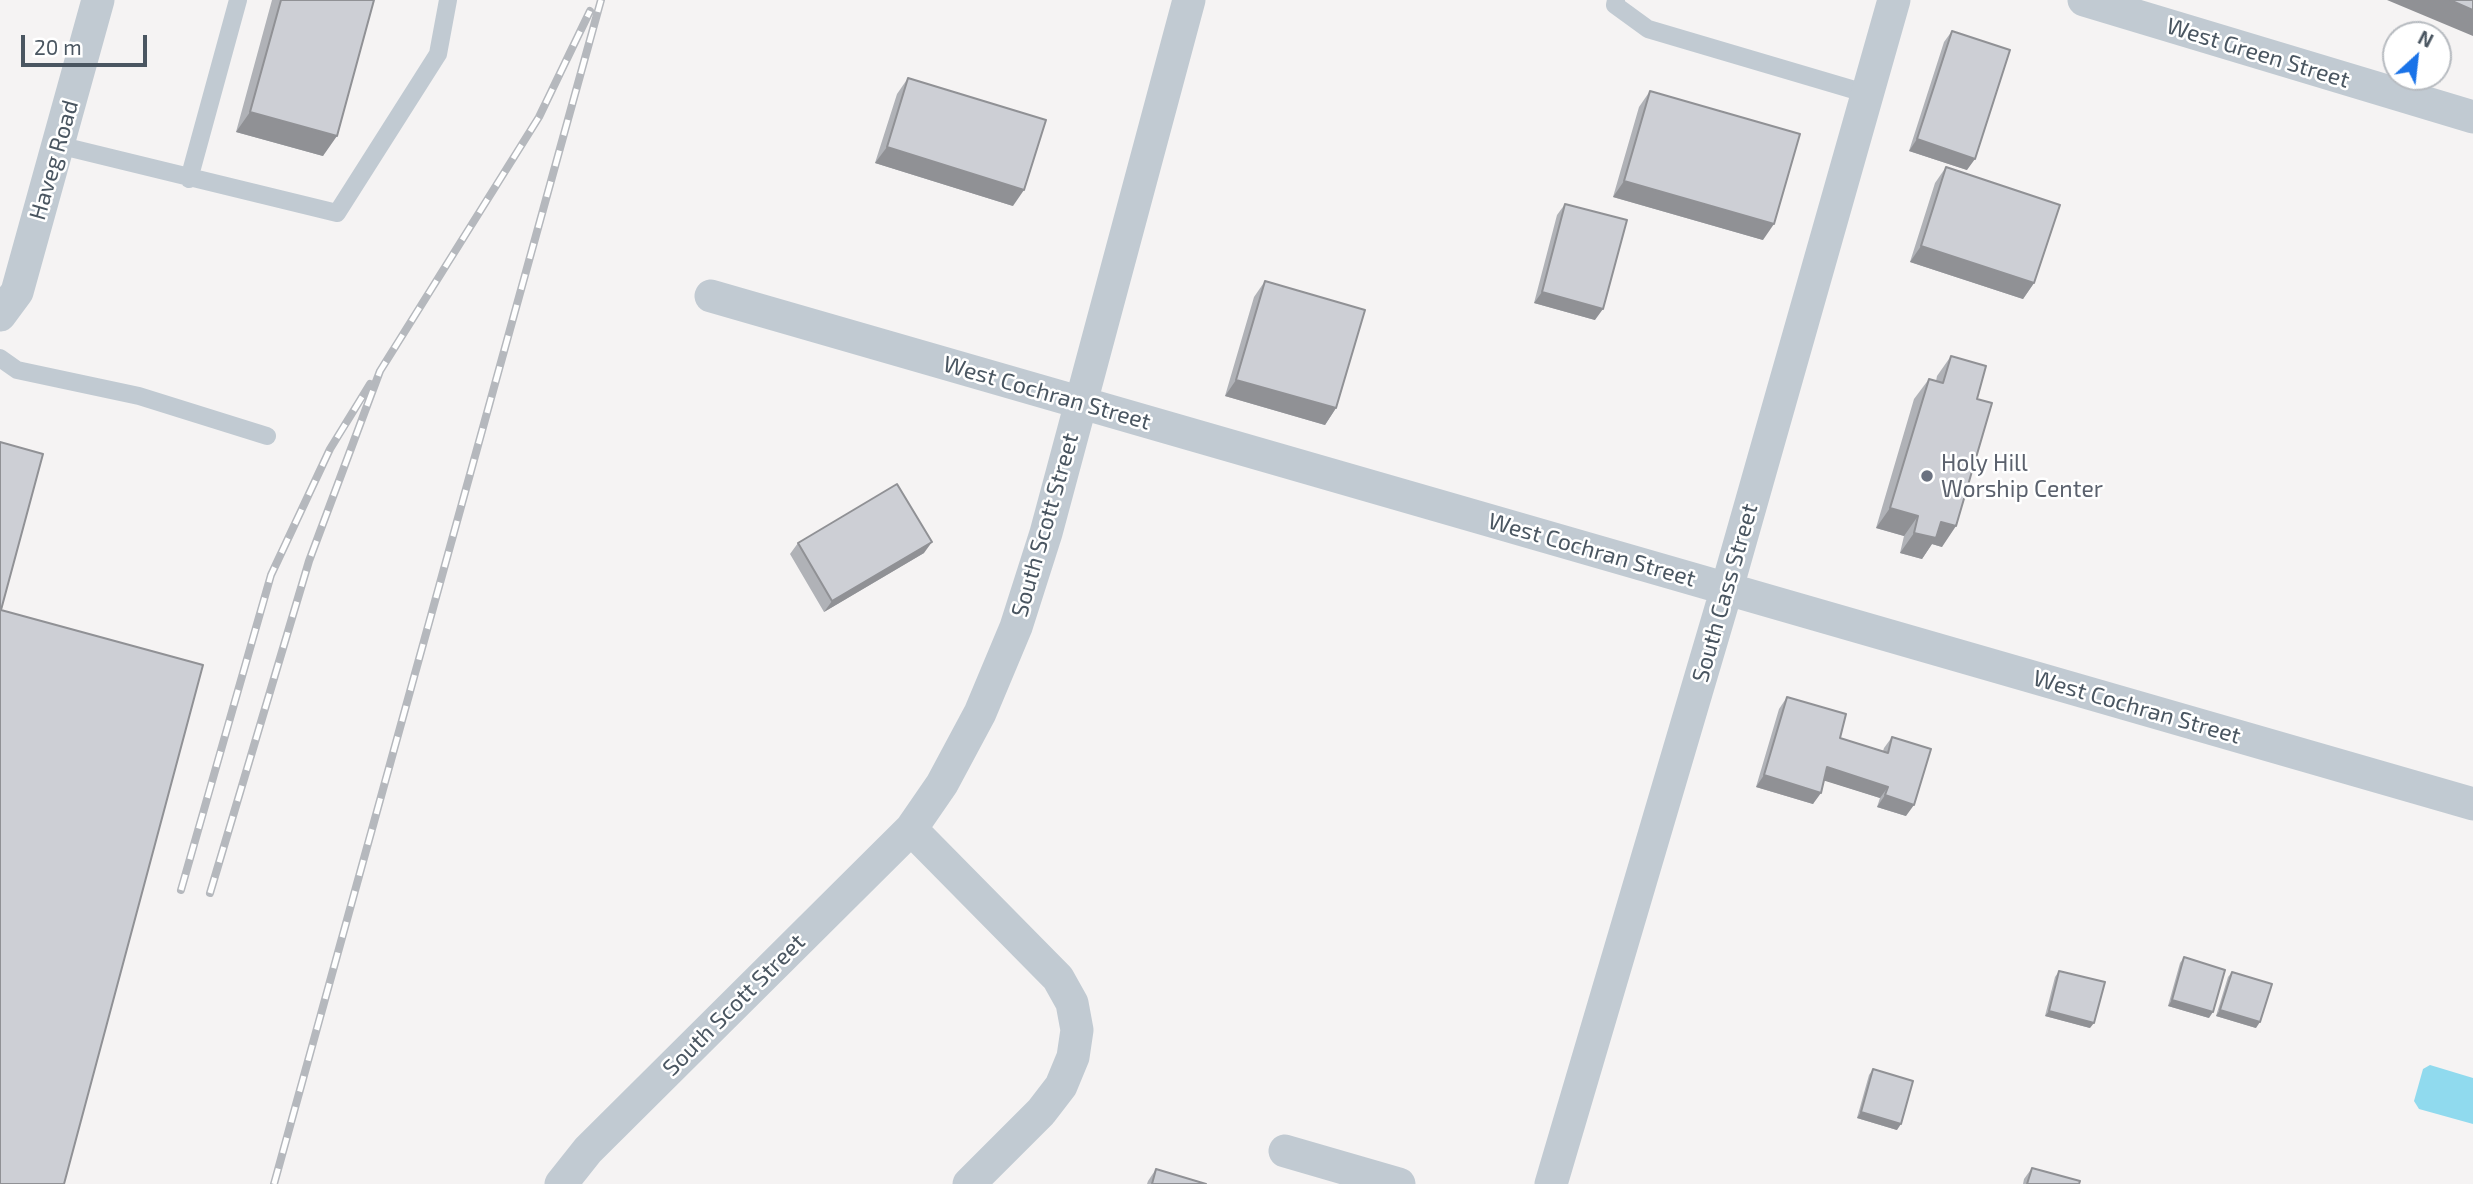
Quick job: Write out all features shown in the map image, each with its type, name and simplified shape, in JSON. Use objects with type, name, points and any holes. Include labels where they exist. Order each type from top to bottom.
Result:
[{"type":"street","name":"Haveg Road","points":[[0,315],[17,292],[98,0]]},
{"type":"street","name":"South Scott Street","points":[[561,1184],[588,1150],[911,829],[943,784],[980,713],[1016,627],[1046,533],[1189,0]]},
{"type":"street","name":"South Cass Street","points":[[1551,1184],[1727,588],[1894,0]]},
{"type":"street","name":"West Green Street","points":[[2084,0],[2473,117]]},
{"type":"street","name":"West Cochran Street","points":[[711,296],[2473,803]]},
{"type":"street","points":[[911,829],[1058,978],[1072,1003],[1077,1030],[1073,1057],[1061,1086],[1041,1112],[969,1184]]},
{"type":"street","points":[[1285,1151],[1399,1184]]},
{"type":"lane","points":[[189,178],[238,0]]},
{"type":"lane","points":[[58,145],[337,213],[438,54],[448,0]]},
{"type":"lane","points":[[1616,0],[1615,5],[1648,29],[1868,94]]},
{"type":"lane","points":[[0,358],[18,370],[139,396],[267,436]]},
{"type":"water","points":[[2430,1065],[2473,1078],[2473,1124],[2419,1109],[2414,1101],[2423,1069]]},
{"type":"building","points":[[281,0],[374,0],[337,136],[250,112]]},
{"type":"building","points":[[2450,0],[2473,0],[2473,10]]},
{"type":"building","points":[[1952,31],[2010,50],[1975,159],[1917,139]]},
{"type":"building","points":[[908,78],[1046,120],[1024,190],[887,147]]},
{"type":"building","points":[[1650,91],[1800,134],[1774,224],[1624,181]]},
{"type":"building","points":[[1946,167],[2060,205],[2034,283],[1921,246]]},
{"type":"building","points":[[1565,204],[1627,220],[1603,309],[1542,292]]},
{"type":"building","points":[[1265,281],[1365,310],[1336,408],[1236,380]]},
{"type":"building","name":"Holy Hill Worship Center","points":[[1951,356],[1986,366],[1977,399],[1992,403],[1956,526],[1941,522],[1936,538],[1914,533],[1918,516],[1890,508],[1929,379],[1943,383]]},
{"type":"building","points":[[0,442],[43,454],[1,610],[203,665],[64,1184],[0,1184]]},
{"type":"building","points":[[897,484],[932,542],[832,601],[798,543]]},
{"type":"building","points":[[1787,697],[1846,714],[1840,738],[1888,753],[1892,737],[1931,749],[1914,805],[1885,795],[1888,787],[1827,767],[1821,793],[1764,775]]},
{"type":"building","points":[[2184,957],[2225,970],[2213,1012],[2172,1000]]},
{"type":"building","points":[[2059,971],[2105,982],[2094,1023],[2049,1011]]},
{"type":"building","points":[[2232,972],[2272,984],[2260,1022],[2220,1010]]},
{"type":"building","points":[[1873,1069],[1913,1081],[1901,1124],[1861,1112]]},
{"type":"building","points":[[2032,1168],[2080,1181],[2079,1184],[2027,1184]]},
{"type":"building","points":[[1156,1169],[1206,1184],[1152,1184]]},
{"type":"railway","points":[[274,1184],[601,0]]},
{"type":"railway","points":[[210,893],[309,561],[380,371],[539,117],[590,11]]},
{"type":"railway","points":[[181,890],[271,575],[330,449],[370,384]]},
{"type":"place","name":"Holy Hill Worship Center","points":[[1927,476]]}]
